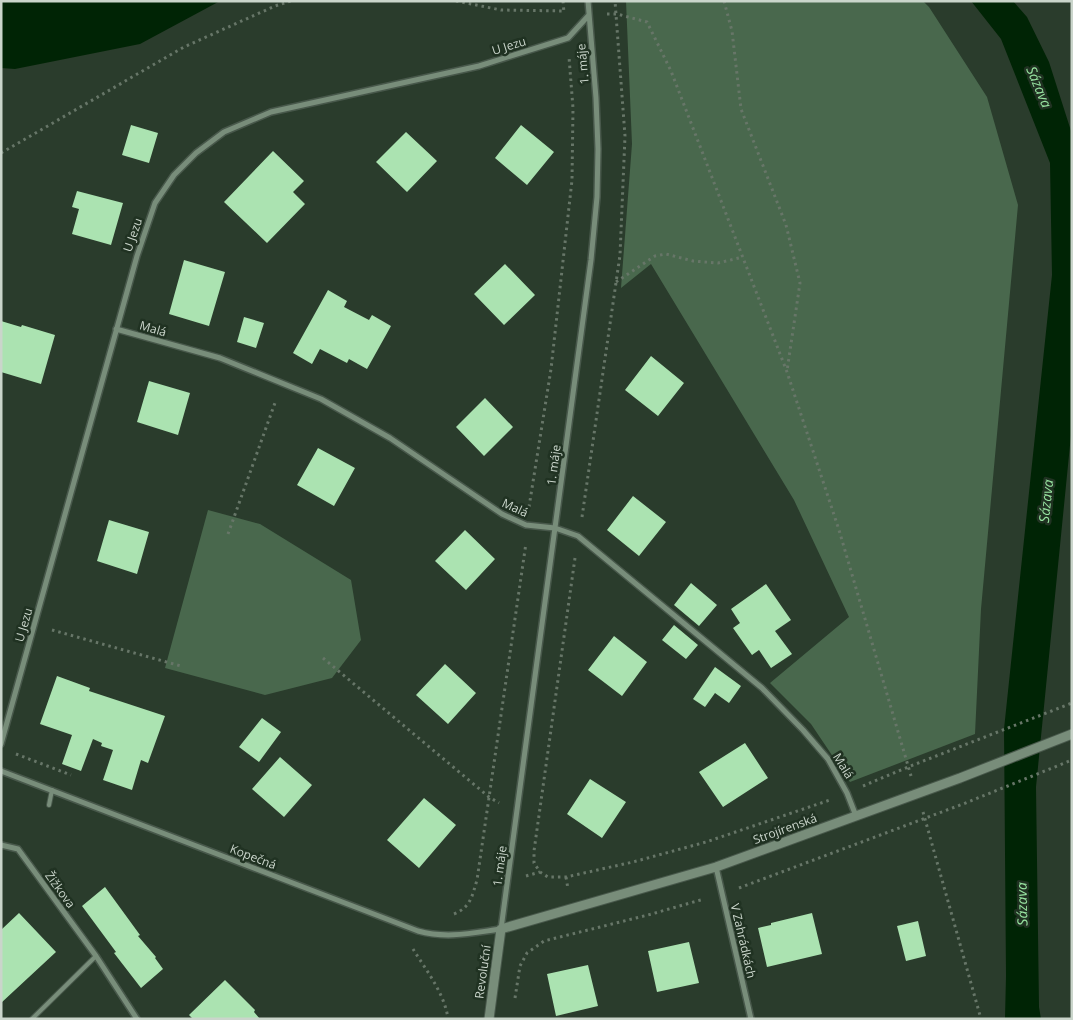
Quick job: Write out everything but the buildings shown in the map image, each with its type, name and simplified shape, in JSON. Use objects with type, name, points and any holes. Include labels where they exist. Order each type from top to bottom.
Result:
[{"type":"street","name":"1. máje","points":[[501,929],[591,260],[597,197],[596,98],[588,1]]},
{"type":"street","points":[[568,38],[589,14]]},
{"type":"street","name":"U Jezu","points":[[1,744],[137,256],[155,203],[174,175],[196,153],[224,132],[271,112],[479,66],[568,38]]},
{"type":"street","name":"Malá","points":[[116,329],[220,358],[321,399],[390,438],[502,514],[526,525],[555,528],[578,536],[762,688],[828,759],[847,794],[856,816]]},
{"type":"street","name":"Strojírenská","points":[[501,929],[716,867],[960,778],[1072,734]]},
{"type":"street","name":"Kopečná","points":[[1,770],[418,931],[432,935],[450,936],[501,929]]},
{"type":"street","name":"Žižkova","points":[[1,845],[18,849],[96,956],[137,1019]]},
{"type":"street","name":"V Zahrádkách","points":[[716,867],[751,1019]]},
{"type":"street","name":"Revoluční","points":[[490,1019],[501,929]]},
{"type":"lane","points":[[49,806],[52,790]]},
{"type":"lane","points":[[32,1019],[96,956]]},
{"type":"path","points":[[1,153],[184,47],[291,1]]},
{"type":"path","points":[[456,1],[501,10],[617,14],[647,22],[671,71],[787,372],[839,530],[908,767]]},
{"type":"path","points":[[447,918],[462,911],[469,904],[477,880],[526,550],[526,525],[551,369],[572,180],[574,108],[563,1]]},
{"type":"path","points":[[724,1],[732,31],[741,109],[786,225],[800,283],[787,372]]},
{"type":"path","points":[[616,282],[655,256],[666,254],[693,261],[710,262],[744,257]]},
{"type":"path","points":[[228,534],[282,383]]},
{"type":"path","points":[[578,536],[534,852],[534,863],[540,872],[548,877],[566,877],[633,862],[706,842],[847,794],[957,747],[1072,703]]},
{"type":"path","points":[[34,626],[181,666]]},
{"type":"path","points":[[322,658],[489,798],[517,814]]},
{"type":"path","points":[[515,1001],[520,966],[527,954],[544,941],[648,915],[744,886],[963,804],[1072,760]]},
{"type":"path","points":[[925,818],[981,1019]]},
{"type":"path","points":[[410,946],[432,978],[447,1009],[448,1019]]},
{"type":"shaded area","points":[[626,1],[923,1],[929,7],[987,97],[1018,205],[981,609],[975,734],[850,782],[811,724],[770,683],[849,617],[794,500],[651,264],[621,288],[632,144]]},
{"type":"shaded area","points":[[208,510],[260,524],[351,580],[361,640],[332,678],[265,695],[165,668]]},
{"type":"water","points":[[1,1],[220,1],[140,44],[15,69],[1,68]]},
{"type":"water","name":"Sázava","points":[[971,1],[1013,1],[1027,17],[1049,62],[1072,134],[1072,425],[1036,787],[1039,1007],[1041,1019],[1005,1018],[1004,729],[1052,275],[1050,163],[1001,39]]}]
